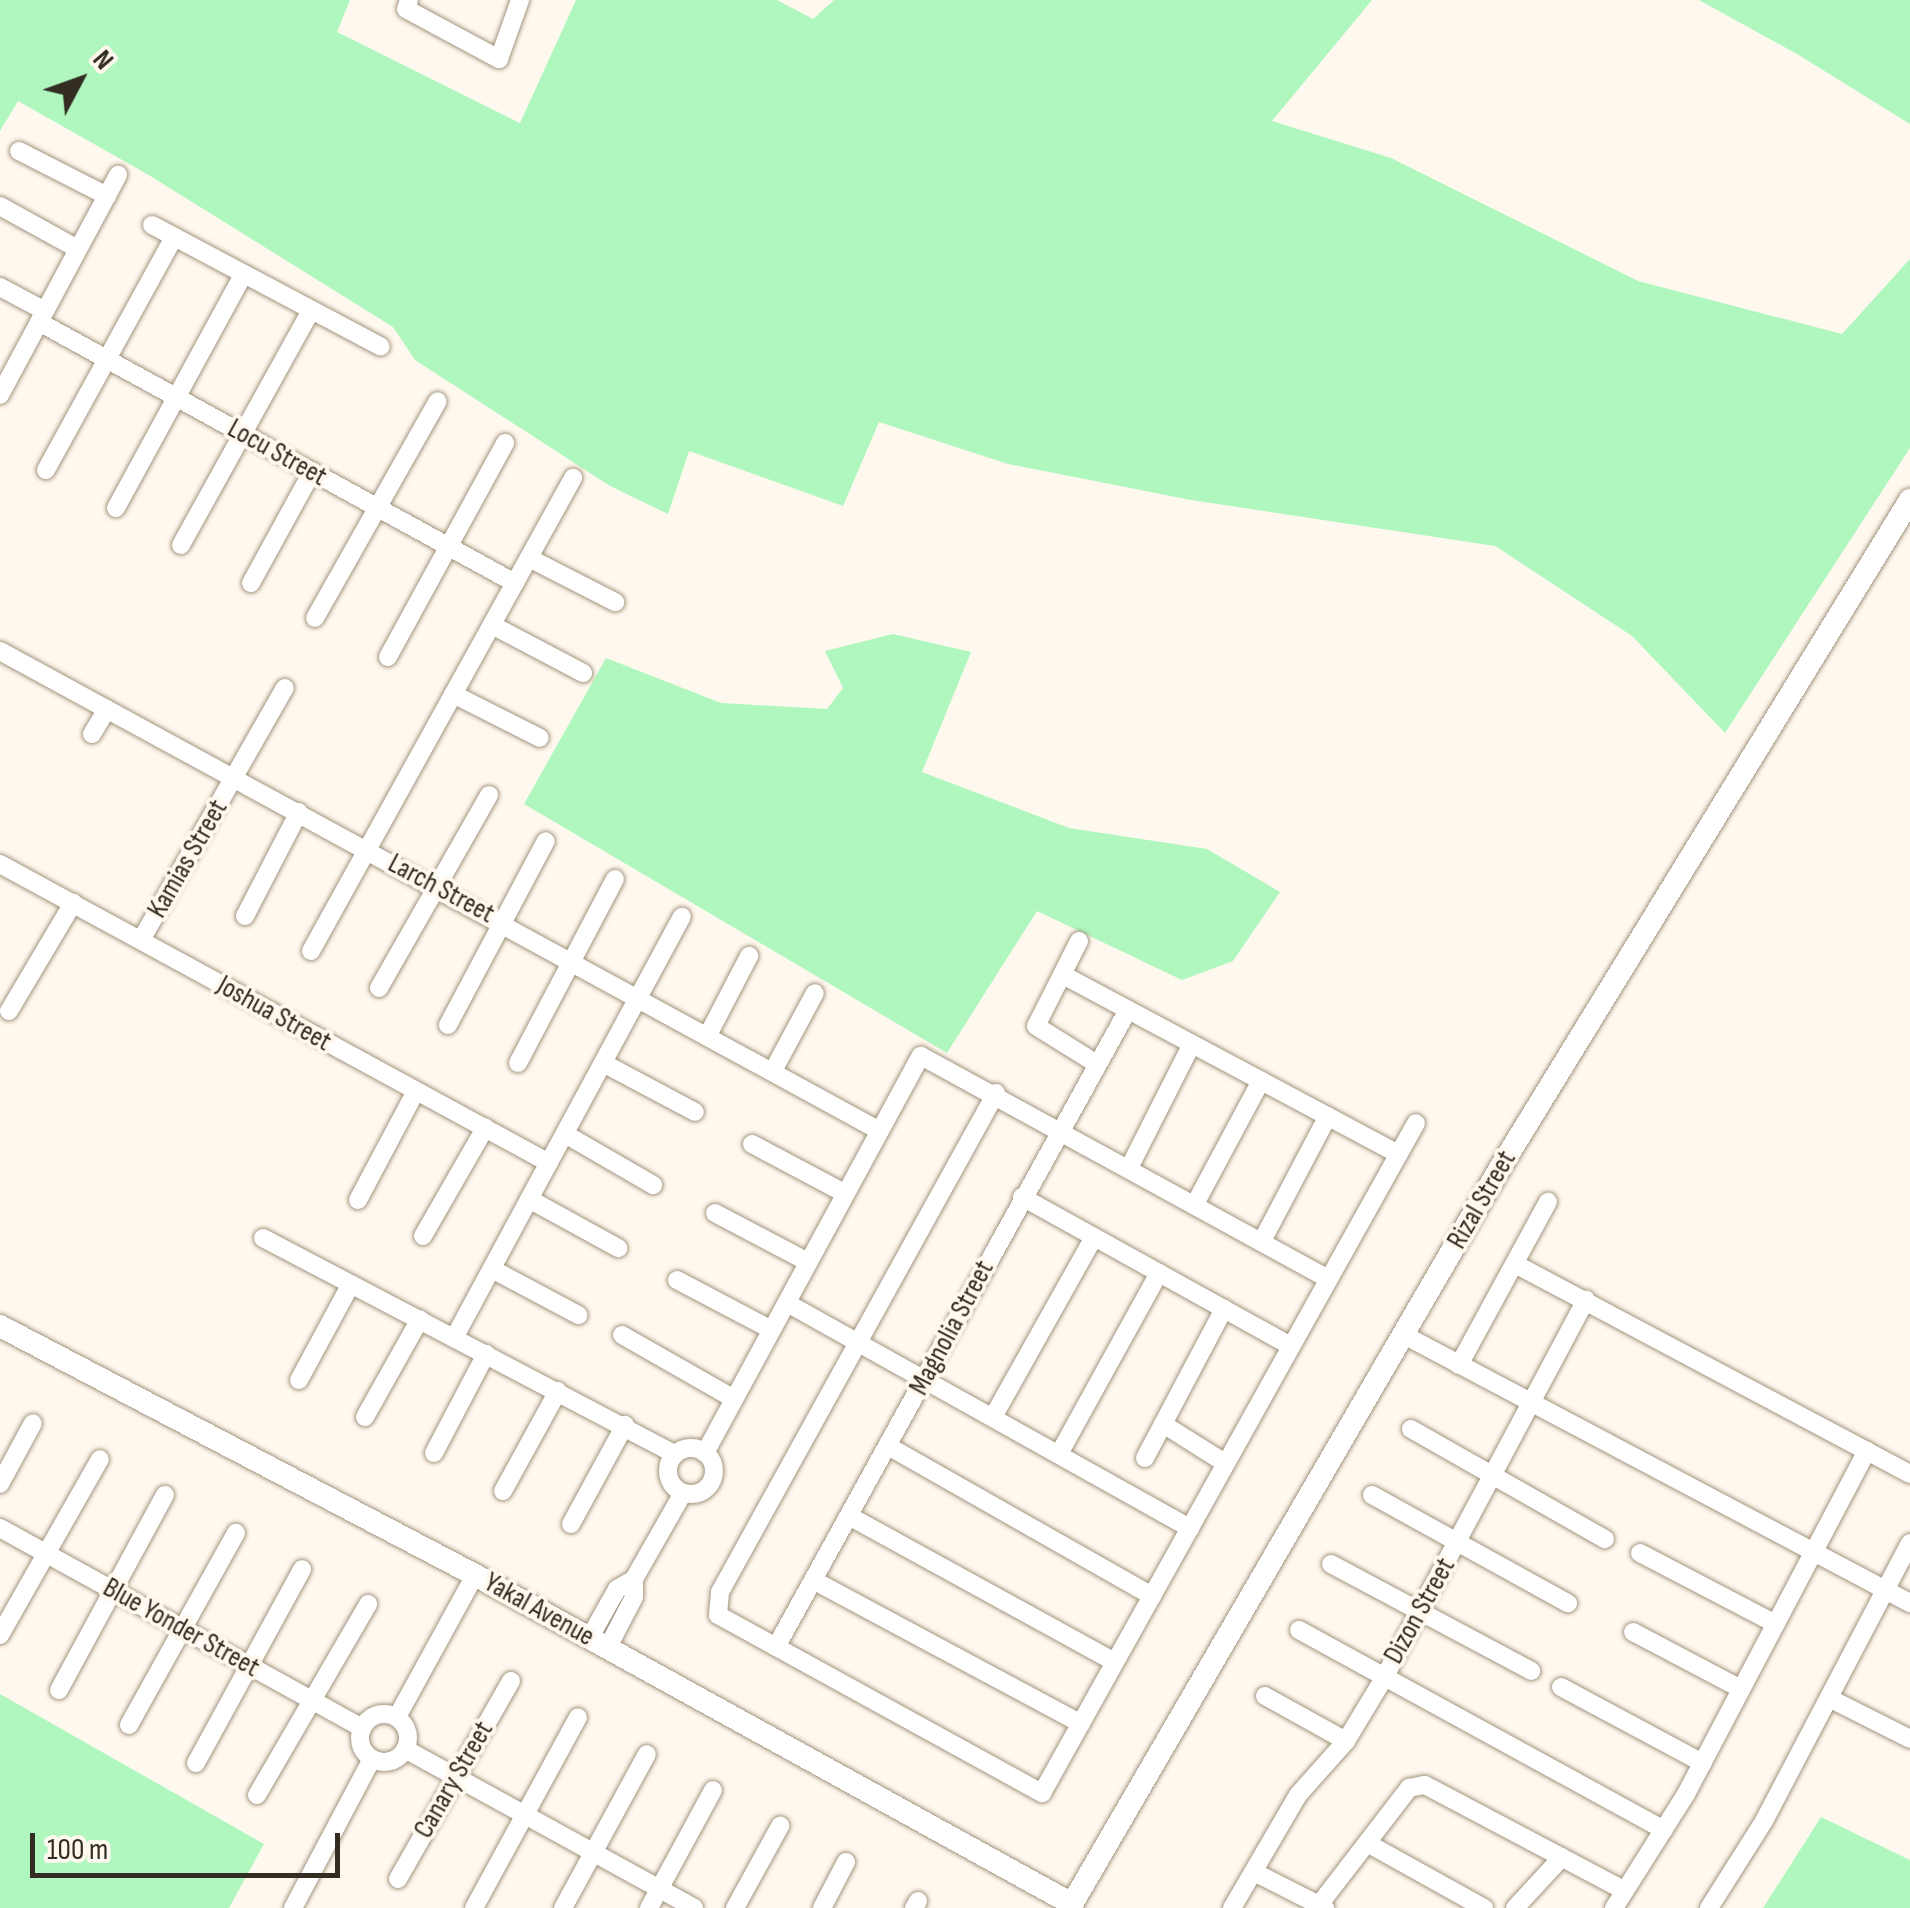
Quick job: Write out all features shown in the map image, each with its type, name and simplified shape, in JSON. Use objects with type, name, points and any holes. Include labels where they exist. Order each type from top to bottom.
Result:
[{"type":"street","points":[[409,0],[406,9],[499,59],[520,0]]},
{"type":"street","points":[[19,151],[107,196]]},
{"type":"street","points":[[2,385],[118,175]]},
{"type":"street","points":[[0,206],[78,249]]},
{"type":"street","points":[[152,225],[381,347]]},
{"type":"street","points":[[46,470],[174,237]]},
{"type":"street","points":[[116,508],[243,275]]},
{"type":"street","name":"Locu Street","points":[[0,287],[107,359],[515,583]]},
{"type":"street","points":[[181,544],[310,312]]},
{"type":"street","points":[[315,618],[438,401]]},
{"type":"street","points":[[388,657],[505,443]]},
{"type":"street","points":[[251,583],[312,472]]},
{"type":"street","points":[[311,951],[573,478]]},
{"type":"street","name":"Rizal Street","points":[[1071,1906],[1404,1335],[1910,500]]},
{"type":"street","points":[[529,558],[616,602]]},
{"type":"street","points":[[492,625],[583,673]]},
{"type":"street","name":"Larch Street","points":[[0,650],[107,709],[154,725],[236,778],[709,1032],[880,1131]]},
{"type":"street","name":"Kamias Street","points":[[141,940],[285,688]]},
{"type":"street","points":[[453,694],[540,738]]},
{"type":"street","points":[[92,734],[107,709]]},
{"type":"street","points":[[379,988],[489,794]]},
{"type":"street","points":[[245,916],[299,812]]},
{"type":"street","points":[[448,1025],[546,841]]},
{"type":"street","name":"Joshua Street","points":[[3,873],[73,903],[549,1163]]},
{"type":"street","points":[[518,1063],[615,879]]},
{"type":"street","points":[[9,1011],[73,903]]},
{"type":"street","points":[[454,1338],[682,918]]},
{"type":"street","points":[[1079,941],[1036,1026],[1097,1064]]},
{"type":"street","points":[[709,1032],[749,956]]},
{"type":"street","points":[[1063,974],[1398,1154]]},
{"type":"street","points":[[774,1069],[815,994]]},
{"type":"street","name":"Magnolia Street","points":[[776,1647],[1128,1010]]},
{"type":"street","points":[[1130,1168],[1192,1044]]},
{"type":"street","points":[[705,1452],[921,1056],[996,1093],[1327,1278]]},
{"type":"street","points":[[603,1063],[694,1112]]},
{"type":"street","points":[[1196,1204],[1261,1080]]},
{"type":"street","points":[[358,1200],[416,1091]]},
{"type":"street","points":[[996,1093],[720,1592],[718,1616],[1042,1794],[1416,1123]]},
{"type":"street","points":[[1262,1242],[1328,1116]]},
{"type":"street","points":[[423,1236],[484,1128]]},
{"type":"street","points":[[564,1134],[653,1185]]},
{"type":"street","points":[[752,1144],[846,1194]]},
{"type":"street","points":[[1022,1197],[1289,1345]]},
{"type":"street","points":[[530,1199],[618,1248]]},
{"type":"street","points":[[1458,1365],[1548,1202]]},
{"type":"street","points":[[714,1213],[808,1262]]},
{"type":"street","points":[[992,1417],[1094,1237]]},
{"type":"street","points":[[263,1238],[676,1454]]},
{"type":"street","points":[[1515,1264],[1910,1474]]},
{"type":"street","points":[[492,1269],[578,1315]]},
{"type":"street","points":[[1059,1454],[1159,1273]]},
{"type":"street","points":[[678,1280],[772,1330]]},
{"type":"street","points":[[299,1380],[351,1284]]},
{"type":"street","name":"Dizon Street","points":[[1232,1908],[1298,1795],[1346,1740],[1384,1678],[1586,1300]]},
{"type":"street","points":[[786,1303],[1190,1528]]},
{"type":"street","points":[[1145,1458],[1224,1310]]},
{"type":"street","points":[[365,1418],[420,1319]]},
{"type":"street","name":"Yakal Avenue","points":[[0,1326],[599,1642],[1071,1906]]},
{"type":"street","points":[[622,1335],[734,1399]]},
{"type":"street","points":[[1404,1335],[1910,1603]]},
{"type":"street","points":[[434,1453],[486,1354]]},
{"type":"street","points":[[503,1491],[558,1391]]},
{"type":"street","points":[[0,1484],[34,1424]]},
{"type":"street","points":[[1163,1424],[1226,1462]]},
{"type":"street","points":[[571,1524],[625,1426]]},
{"type":"street","points":[[1411,1429],[1605,1539]]},
{"type":"street","points":[[888,1446],[1152,1596]]},
{"type":"street","points":[[690,1448],[705,1452],[714,1472],[712,1482],[694,1494],[683,1493],[669,1476],[676,1454],[690,1448]]},
{"type":"street","points":[[1614,1908],[1703,1763],[1867,1451]]},
{"type":"street","points":[[0,1635],[100,1460]]},
{"type":"street","points":[[599,1642],[617,1589],[634,1580],[683,1493]]},
{"type":"street","points":[[59,1690],[165,1494]]},
{"type":"street","points":[[1372,1496],[1568,1603]]},
{"type":"street","points":[[849,1516],[1116,1662]]},
{"type":"street","name":"Blue Yonder Street","points":[[0,1528],[362,1728]]},
{"type":"street","points":[[129,1725],[236,1533]]},
{"type":"street","points":[[1709,1908],[1910,1543]]},
{"type":"street","points":[[1640,1554],[1776,1624]]},
{"type":"street","points":[[1331,1564],[1531,1671]]},
{"type":"street","points":[[196,1763],[302,1568]]},
{"type":"street","points":[[397,1717],[475,1575]]},
{"type":"street","points":[[813,1580],[1081,1724]]},
{"type":"street","points":[[258,1795],[368,1604]]},
{"type":"street","points":[[1299,1630],[1664,1830]]},
{"type":"street","points":[[1633,1632],[1741,1690]]},
{"type":"street","name":"Canary Street","points":[[398,1879],[511,1681]]},
{"type":"street","points":[[1561,1686],[1703,1763]]},
{"type":"street","points":[[1265,1696],[1346,1740]]},
{"type":"street","points":[[1828,1698],[1910,1739]]},
{"type":"street","points":[[377,1714],[397,1717],[408,1735],[405,1750],[391,1761],[372,1759],[360,1742],[362,1728],[377,1714]]},
{"type":"street","points":[[474,1908],[578,1717]]},
{"type":"street","points":[[405,1750],[694,1908]]},
{"type":"street","points":[[563,1908],[647,1754]]},
{"type":"street","points":[[293,1908],[372,1759]]},
{"type":"street","points":[[1254,1872],[1322,1906],[1410,1788],[1425,1785],[1625,1891]]},
{"type":"street","points":[[650,1908],[713,1790]]},
{"type":"street","points":[[735,1908],[780,1826]]},
{"type":"street","points":[[1367,1843],[1484,1908]]},
{"type":"street","points":[[1515,1908],[1562,1858]]},
{"type":"street","points":[[822,1908],[846,1862]]},
{"type":"green space","points":[[0,0],[350,0],[337,32],[520,123],[576,0],[777,0],[813,19],[834,0],[1372,0],[1272,121],[1391,158],[1638,281],[1842,334],[1910,259],[1910,448],[1725,733],[1632,636],[1495,546],[1191,500],[1008,464],[879,422],[843,506],[689,451],[668,514],[610,486],[415,360],[393,327],[147,174],[18,101],[0,131]]},
{"type":"green space","points":[[1699,0],[1910,0],[1910,124],[1797,54]]},
{"type":"green space","points":[[893,634],[971,652],[922,772],[1069,828],[1207,849],[1280,892],[1233,961],[1182,980],[1037,911],[947,1053],[524,804],[606,658],[721,703],[827,709],[843,688],[825,651]]},
{"type":"green space","points":[[0,1694],[264,1844],[229,1908],[0,1908]]},
{"type":"green space","points":[[1821,1817],[1910,1860],[1910,1908],[1763,1908]]}]
